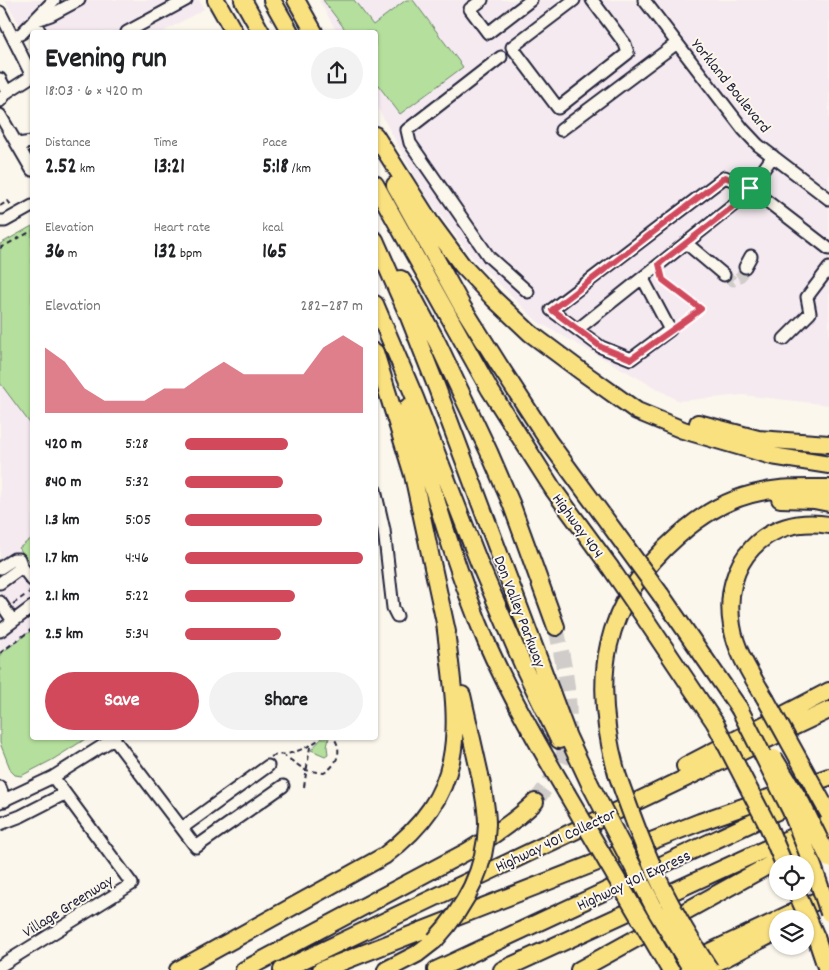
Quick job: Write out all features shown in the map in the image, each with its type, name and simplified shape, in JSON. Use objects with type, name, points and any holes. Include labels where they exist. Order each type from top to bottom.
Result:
[{"type":"highway","points":[[216,0],[233,30]]},
{"type":"highway","points":[[243,0],[260,30]]},
{"type":"highway","points":[[272,0],[289,30]]},
{"type":"highway","points":[[296,0],[313,30]]},
{"type":"highway","points":[[378,140],[431,223],[462,265],[530,333],[581,371],[637,411],[683,430],[772,456],[829,465]]},
{"type":"highway","name":"Highway 404","points":[[378,154],[462,306],[549,442],[626,547],[739,708]]},
{"type":"highway","name":"Highway 404","points":[[378,189],[490,390],[553,489],[610,567],[715,724],[768,826],[780,855]]},
{"type":"highway","points":[[378,244],[412,295],[490,452],[511,503],[556,627]]},
{"type":"highway","name":"Don Valley Parkway","points":[[378,247],[410,317],[568,737],[590,784],[655,909],[692,970]]},
{"type":"highway","points":[[378,311],[415,398],[480,565],[526,672],[559,740],[590,784]]},
{"type":"highway","points":[[382,321],[466,591],[509,692],[670,970],[769,923]]},
{"type":"highway","points":[[378,362],[413,475],[480,774],[487,823],[485,848],[480,868],[466,901],[435,940],[417,954],[386,970]]},
{"type":"highway","points":[[581,371],[616,391],[682,419],[758,439],[829,444]]},
{"type":"highway","points":[[710,970],[684,929],[663,889],[642,841],[617,774],[609,746],[605,718],[605,661],[611,634],[620,608],[652,560],[670,542],[705,514],[740,498],[760,492],[786,488],[829,488]]},
{"type":"highway","points":[[670,542],[695,526],[724,512],[744,506],[788,499],[814,500],[829,503]]},
{"type":"highway","points":[[829,525],[813,523],[795,524],[763,538],[750,549],[741,561],[730,596],[732,628],[745,662],[829,814]]},
{"type":"highway","points":[[178,970],[384,856],[427,815],[445,784],[450,769],[455,738],[454,698],[445,623]]},
{"type":"highway","points":[[552,841],[664,777],[829,691]]},
{"type":"highway","points":[[739,708],[780,766],[802,804],[829,859]]},
{"type":"highway","points":[[739,708],[791,811],[829,913]]},
{"type":"highway","name":"Highway 401 Collector","points":[[282,970],[829,710]]},
{"type":"highway","points":[[321,970],[700,822],[829,777]]},
{"type":"highway","name":"Highway 401 Express","points":[[436,970],[829,786]]},
{"type":"highway","points":[[244,970],[468,851],[515,821],[535,802]]},
{"type":"highway","name":"Highway 401 Express","points":[[502,970],[829,820]]},
{"type":"highway","points":[[579,970],[829,832]]},
{"type":"highway","points":[[797,910],[829,895]]},
{"type":"highway","points":[[812,910],[829,899]]},
{"type":"highway","points":[[800,900],[816,937],[827,970]]},
{"type":"highway","points":[[702,970],[769,936]]},
{"type":"street","points":[[13,38],[22,33],[54,0]]},
{"type":"street","points":[[34,21],[79,0]]},
{"type":"street","points":[[130,30],[186,0]]},
{"type":"street","points":[[482,0],[470,9],[488,33],[531,0]]},
{"type":"street","points":[[574,0],[512,47],[558,108],[628,53],[625,44],[592,0]]},
{"type":"street","name":"Yorkland Boulevard","points":[[644,0],[743,129],[758,145],[829,199]]},
{"type":"street","points":[[0,12],[30,72]]},
{"type":"street","points":[[34,21],[39,30]]},
{"type":"street","points":[[561,130],[677,43]]},
{"type":"street","points":[[501,57],[407,130],[410,143],[489,257],[528,292]]},
{"type":"street","points":[[0,79],[4,96],[30,77]]},
{"type":"street","points":[[0,115],[30,167]]},
{"type":"street","points":[[16,144],[30,142]]},
{"type":"street","points":[[578,329],[745,196],[773,156]]},
{"type":"street","points":[[643,278],[670,330],[631,359],[601,347],[552,310],[725,177],[750,188],[829,248]]},
{"type":"street","points":[[0,221],[5,222],[30,207]]},
{"type":"street","points":[[686,243],[724,275]]},
{"type":"street","points":[[784,339],[810,314],[807,298],[829,268]]},
{"type":"street","points":[[379,531],[393,608],[398,616]]},
{"type":"street","points":[[0,568],[14,559],[19,559],[30,581]]},
{"type":"street","points":[[0,583],[22,566]]},
{"type":"street","points":[[5,604],[13,621]]},
{"type":"street","points":[[0,631],[30,608]]},
{"type":"street","points":[[0,787],[3,802],[53,777],[111,740]]},
{"type":"street","points":[[116,740],[196,847],[283,786]]},
{"type":"street","points":[[182,828],[268,766]]},
{"type":"street","name":"Village Greenway","points":[[0,966],[132,884],[53,777]]},
{"type":"street","points":[[0,824],[21,816],[64,794]]},
{"type":"path","points":[[0,248],[30,232]]},
{"type":"path","points":[[659,264],[663,280],[701,309],[673,331],[670,330]]},
{"type":"path","points":[[5,604],[30,586]]},
{"type":"path","points":[[0,653],[30,630]]},
{"type":"path","points":[[268,766],[264,760],[277,754],[310,747],[318,740]]},
{"type":"path","points":[[282,754],[305,770],[322,774],[331,768],[337,760],[338,752],[336,740]]},
{"type":"path","points":[[304,787],[305,770],[310,747]]},
{"type":"shaded area","points":[[5,0],[199,0],[204,9],[167,30],[30,30],[30,42]]},
{"type":"shaded area","points":[[319,0],[829,0],[829,405],[743,395],[679,401],[538,322],[473,258],[425,195],[378,109],[378,30],[336,30]]},
{"type":"shaded area","points":[[0,383],[30,423],[30,632],[0,654]]},
{"type":"green space","points":[[323,0],[354,0],[373,25],[406,0],[413,0],[463,67],[400,114],[378,85],[378,30],[346,30]]},
{"type":"green space","points":[[30,227],[30,423],[0,383],[0,244]]},
{"type":"green space","points":[[30,540],[30,562],[19,548]]},
{"type":"green space","points":[[30,632],[30,740],[84,740],[52,760],[21,776],[15,775],[11,771],[0,743],[0,654]]},
{"type":"green space","points":[[320,740],[329,740],[328,754],[325,756],[311,750]]},
{"type":"tunnel","points":[[724,275],[733,281],[741,276],[745,267]]},
{"type":"tunnel","points":[[535,802],[559,767],[568,733],[569,715],[566,679],[556,627]]},
{"type":"route","points":[[725,177],[750,188],[745,196],[731,208],[659,264],[663,280],[701,309],[673,331],[670,330],[631,359],[601,347],[552,310],[725,177]]}]
